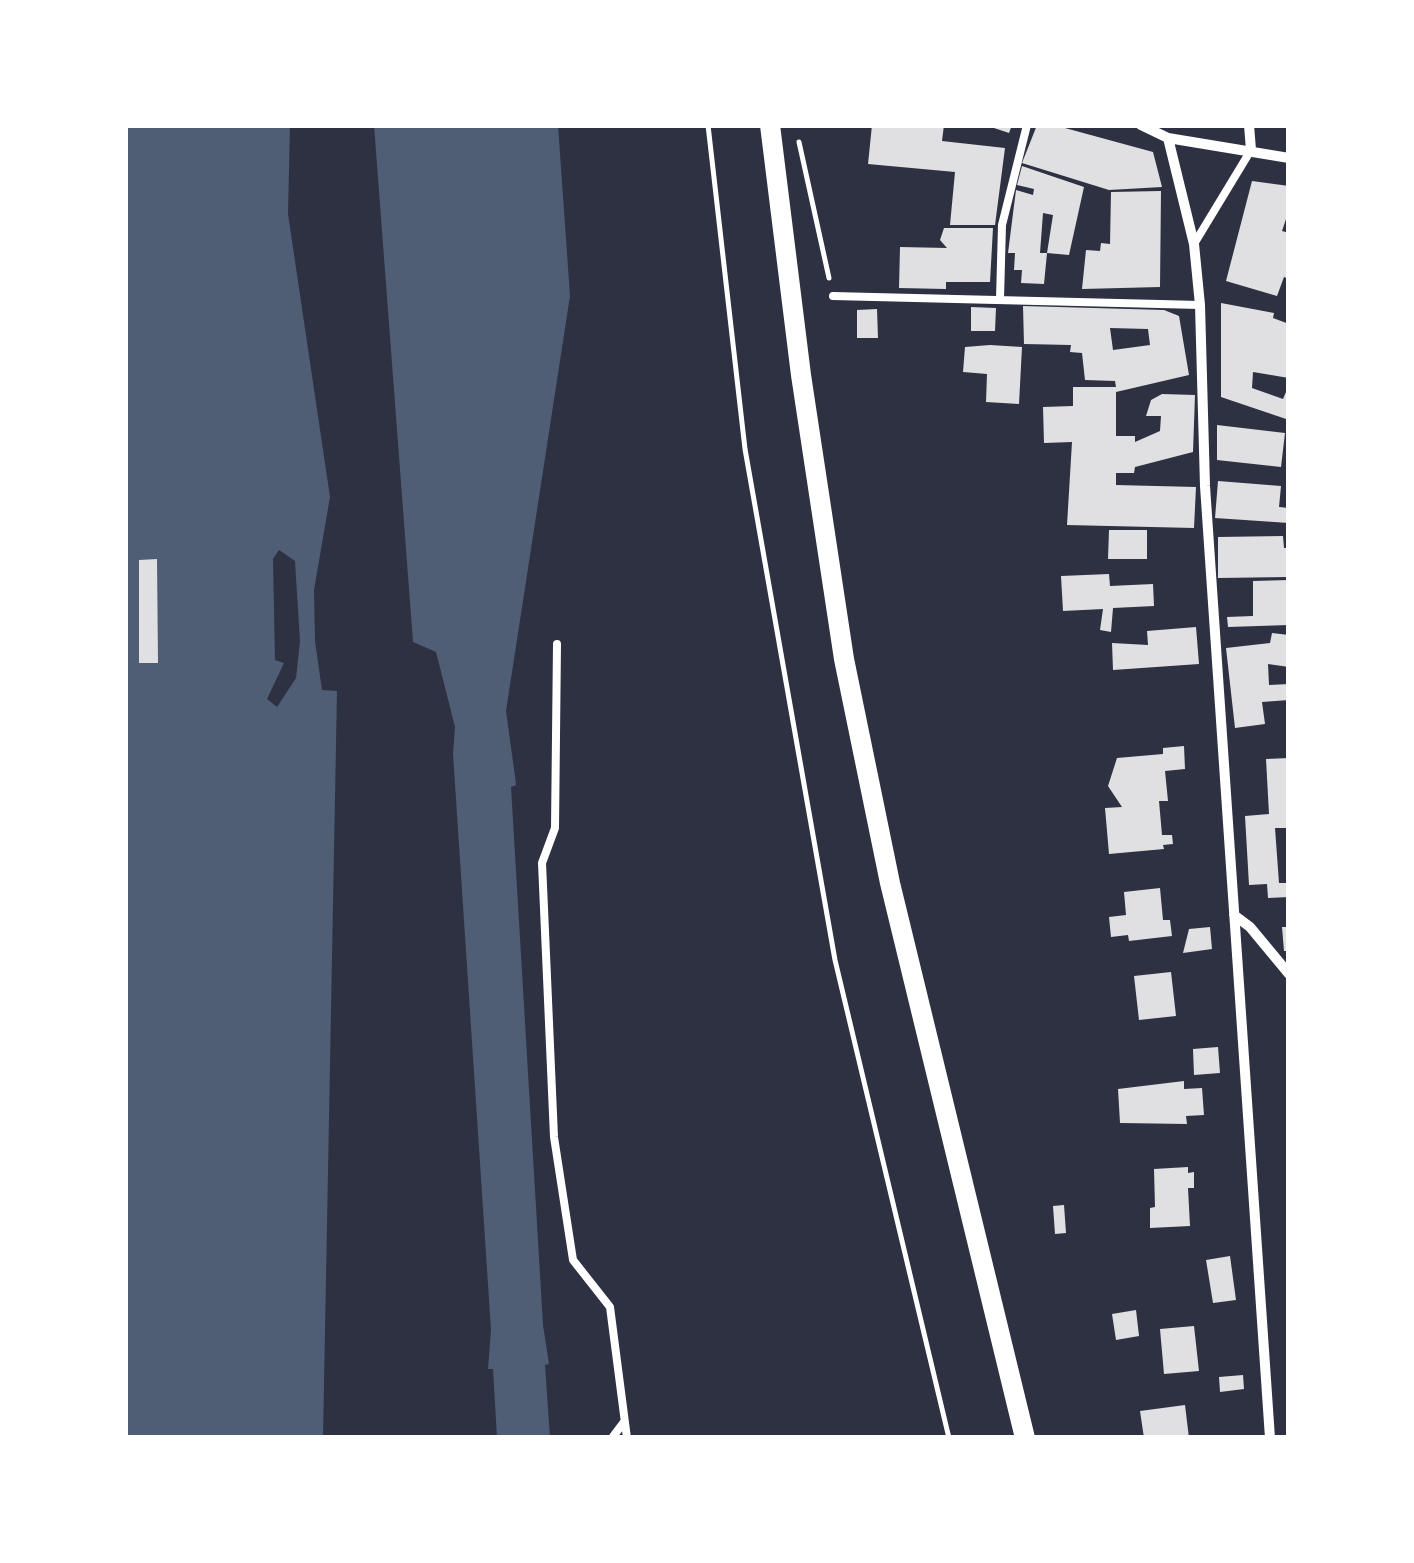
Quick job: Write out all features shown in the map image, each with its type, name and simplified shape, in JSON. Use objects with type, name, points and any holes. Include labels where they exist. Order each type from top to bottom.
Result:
[{"type":"main road","points":[[770,125],[801,375],[844,659],[890,883],[1024,1438]]},
{"type":"street","points":[[1141,125],[1168,138],[1289,158]]},
{"type":"street","points":[[1249,125],[1252,150]]},
{"type":"street","points":[[1168,138],[1194,244],[1200,305],[1205,486],[1270,1438]]},
{"type":"street","points":[[1234,915],[1250,927],[1289,974]]},
{"type":"lane","points":[[1000,298],[1002,226],[1028,125]]},
{"type":"lane","points":[[1194,244],[1252,150]]},
{"type":"lane","points":[[832,296],[1200,305]]},
{"type":"lane","points":[[557,644],[555,828],[542,863],[554,1137],[573,1260],[610,1307],[627,1438]]},
{"type":"lane","points":[[612,1438],[625,1421]]},
{"type":"path","points":[[708,125],[745,450],[835,960],[949,1438]]},
{"type":"path","points":[[797,133],[832,296]]},
{"type":"water","points":[[125,125],[290,125],[288,214],[330,497],[314,590],[315,641],[322,690],[337,691],[323,1438],[125,1438]],"holes":[[[279,550],[295,561],[300,641],[296,678],[277,707],[267,699],[284,663],[275,660],[273,559]],[[139,560],[157,560],[157,663],[139,663]]]},
{"type":"water","points":[[374,125],[558,125],[570,296],[506,711],[516,785],[511,787],[543,1325],[549,1364],[545,1365],[550,1438],[497,1438],[493,1369],[488,1369],[491,1330],[453,754],[455,727],[436,652],[413,642]]},
{"type":"building","points":[[872,125],[944,125],[942,141],[1005,148],[995,225],[950,225],[955,172],[868,164]]},
{"type":"building","points":[[985,125],[1012,125],[1009,133]]},
{"type":"building","points":[[1037,125],[1054,125],[1153,152],[1162,187],[1109,190],[1022,163]]},
{"type":"building","points":[[1022,166],[1084,187],[1069,255],[1047,253],[1044,284],[1021,283],[1022,270],[1014,270],[1015,253],[1008,253],[1016,190],[1033,195],[1034,189],[1017,185]],"holes":[[[1043,213],[1053,215],[1047,253],[1040,253]]]},
{"type":"building","points":[[1252,181],[1289,186],[1289,210],[1282,231],[1289,233],[1289,279],[1284,277],[1277,296],[1226,281]]},
{"type":"building","points":[[1161,191],[1160,287],[1082,289],[1086,250],[1100,251],[1101,243],[1110,244],[1111,192]]},
{"type":"building","points":[[944,228],[993,228],[990,282],[946,282],[946,289],[899,288],[900,247],[947,248],[940,240]]},
{"type":"building","points":[[1221,303],[1274,313],[1273,318],[1289,324],[1289,378],[1253,372],[1252,388],[1283,399],[1289,385],[1289,420],[1221,397]]},
{"type":"building","points":[[1023,306],[1164,310],[1179,316],[1189,375],[1116,392],[1116,436],[1135,436],[1135,442],[1160,431],[1161,416],[1146,416],[1151,400],[1162,394],[1195,395],[1193,452],[1135,467],[1134,473],[1116,473],[1116,485],[1196,487],[1194,528],[1067,525],[1072,442],[1044,443],[1043,407],[1073,406],[1073,387],[1116,387],[1115,381],[1085,380],[1082,353],[1070,352],[1071,345],[1024,344]],"holes":[[[1110,328],[1148,329],[1150,345],[1113,350]]]},
{"type":"building","points":[[971,307],[996,308],[995,331],[971,331]]},
{"type":"building","points":[[877,309],[878,338],[857,338],[857,310]]},
{"type":"building","points":[[965,347],[1022,347],[1019,404],[986,402],[987,374],[963,372]]},
{"type":"building","points":[[1217,425],[1285,433],[1281,467],[1217,460]]},
{"type":"building","points":[[1218,481],[1281,486],[1279,507],[1289,508],[1289,523],[1215,518]]},
{"type":"building","points":[[1109,530],[1147,530],[1147,559],[1108,559]]},
{"type":"building","points":[[1283,536],[1284,548],[1289,548],[1289,577],[1218,578],[1218,537]]},
{"type":"building","points":[[157,559],[158,663],[139,663],[139,560]]},
{"type":"building","points":[[1109,574],[1110,586],[1153,584],[1154,606],[1113,608],[1111,632],[1100,630],[1103,609],[1063,611],[1061,576]]},
{"type":"building","points":[[1289,580],[1289,625],[1228,627],[1227,617],[1253,616],[1253,581]]},
{"type":"building","points":[[1196,627],[1199,664],[1113,670],[1112,643],[1148,645],[1147,631]]},
{"type":"building","points":[[1272,633],[1289,635],[1289,667],[1268,664],[1269,685],[1289,684],[1289,700],[1262,702],[1265,724],[1235,728],[1226,648],[1270,643]]},
{"type":"building","points":[[1184,746],[1185,769],[1165,771],[1168,801],[1159,801],[1162,835],[1172,835],[1173,844],[1163,845],[1164,849],[1109,854],[1105,808],[1122,807],[1108,786],[1117,758],[1163,754],[1163,748]]},
{"type":"building","points":[[1289,758],[1289,828],[1275,828],[1279,883],[1289,883],[1289,897],[1268,898],[1267,884],[1249,885],[1245,816],[1269,814],[1266,759]]},
{"type":"building","points":[[1160,888],[1163,920],[1170,920],[1172,936],[1129,941],[1128,935],[1111,937],[1109,917],[1126,915],[1124,892]]},
{"type":"building","points":[[1210,927],[1212,949],[1183,953],[1189,929]]},
{"type":"building","points":[[1282,927],[1289,927],[1289,951],[1284,951]]},
{"type":"building","points":[[1171,972],[1176,1016],[1139,1020],[1134,976]]},
{"type":"building","points":[[1218,1047],[1220,1073],[1194,1075],[1193,1049]]},
{"type":"building","points":[[1184,1081],[1184,1089],[1202,1088],[1204,1115],[1186,1116],[1187,1124],[1120,1123],[1118,1089]]},
{"type":"building","points":[[1188,1167],[1188,1173],[1194,1172],[1194,1188],[1188,1188],[1190,1226],[1150,1228],[1150,1208],[1155,1207],[1154,1169]]},
{"type":"building","points":[[1064,1205],[1066,1233],[1055,1234],[1053,1206]]},
{"type":"building","points":[[1230,1256],[1236,1300],[1213,1303],[1206,1260]]},
{"type":"building","points":[[1136,1310],[1139,1336],[1116,1340],[1112,1314]]},
{"type":"building","points":[[1194,1326],[1199,1371],[1164,1374],[1160,1329]]},
{"type":"building","points":[[1243,1375],[1244,1389],[1220,1392],[1219,1377]]},
{"type":"building","points":[[1185,1405],[1189,1438],[1144,1438],[1140,1411]]}]
